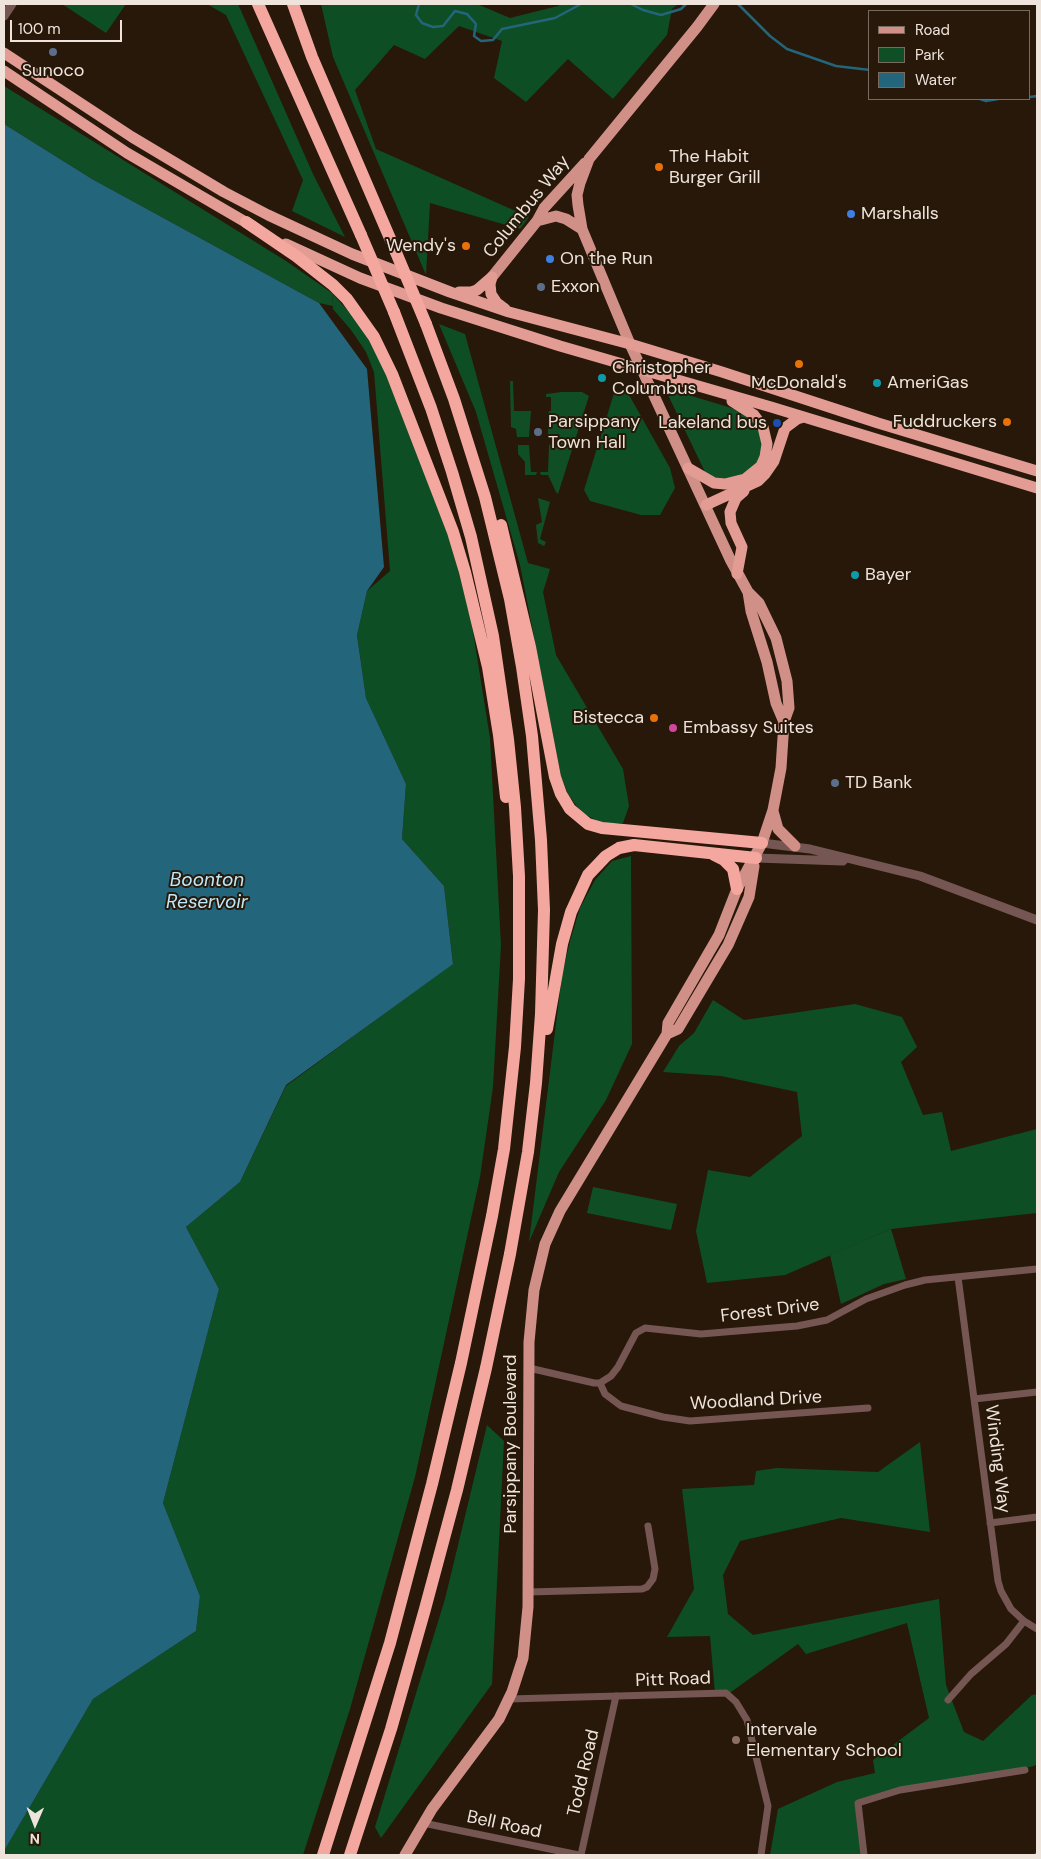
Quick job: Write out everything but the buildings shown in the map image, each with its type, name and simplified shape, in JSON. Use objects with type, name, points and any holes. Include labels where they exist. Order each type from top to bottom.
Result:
[{"type":"highway","points":[[258,4],[361,235],[419,374],[442,440],[471,537],[499,671],[512,772],[520,910],[518,987],[511,1089],[495,1199],[479,1283],[446,1428],[411,1563],[378,1681],[323,1855]]},
{"type":"highway","points":[[293,4],[312,57],[473,436],[490,483],[512,564],[555,777],[565,801],[582,820],[595,827],[762,843]]},
{"type":"highway","points":[[4,53],[132,137],[224,192],[268,215],[352,254],[450,292],[509,312],[630,344],[878,423],[1037,471]]},
{"type":"highway","points":[[4,71],[127,153],[246,222],[318,260],[400,294],[560,346],[804,417],[1037,488]]},
{"type":"highway","points":[[246,222],[302,260],[347,299],[374,337],[392,374],[453,532],[477,616],[488,667],[499,735],[512,856],[520,910]]},
{"type":"highway","points":[[450,292],[471,292],[492,277]]},
{"type":"highway","points":[[492,277],[490,284],[491,294],[497,303],[509,312]]},
{"type":"highway","points":[[426,324],[454,399],[485,497],[510,599],[528,702],[539,806],[544,910],[539,1049],[532,1118]]},
{"type":"highway","points":[[688,468],[714,483],[725,484],[735,482],[749,477],[757,470],[767,452],[765,432],[754,415],[727,398],[708,389]]},
{"type":"highway","points":[[738,574],[742,548],[731,523],[730,512],[736,498],[766,474],[771,466],[785,428],[793,421],[804,417]]},
{"type":"highway","points":[[706,505],[755,482]]},
{"type":"highway","points":[[350,1855],[412,1657],[459,1482],[503,1287],[522,1186],[562,944],[574,902],[588,875],[606,856],[627,846],[756,858]]},
{"type":"highway","points":[[710,853],[724,860],[733,869],[736,875],[737,889]]},
{"type":"main road","name":"Parsippany Boulevard","points":[[405,1855],[423,1823],[499,1719],[518,1678],[523,1658],[528,1592],[529,1342],[534,1290],[540,1263],[551,1230],[560,1211],[668,1034],[668,1023],[718,935],[737,889],[756,858],[762,843],[773,810],[781,768],[784,722],[776,703],[767,662],[751,611],[748,592],[630,344],[582,229],[578,195],[589,159],[692,34],[714,4]]},
{"type":"main road","name":"Columbus Way","points":[[492,277],[538,221],[544,208],[589,159]]},
{"type":"main road","points":[[538,221],[556,216],[566,219],[582,229]]},
{"type":"main road","points":[[773,810],[778,829],[795,846]]},
{"type":"main road","name":"Parsippany Boulevard","points":[[668,1034],[678,1029],[728,945],[749,897],[756,858]]},
{"type":"street","points":[[4,16],[12,4]]},
{"type":"street","points":[[762,843],[795,846],[929,878],[1037,920]]},
{"type":"street","points":[[756,858],[860,862]]},
{"type":"street","name":"Forest Drive","points":[[600,1383],[611,1376],[618,1367],[636,1333],[645,1328],[702,1334],[812,1324],[841,1314],[884,1292],[925,1280],[1037,1269]]},
{"type":"street","name":"Winding Way","points":[[958,1277],[990,1523],[1001,1591],[1012,1609],[1024,1621],[1037,1629]]},
{"type":"street","points":[[529,1368],[600,1383]]},
{"type":"street","name":"Woodland Drive","points":[[600,1383],[605,1394],[621,1406],[664,1417],[690,1421],[868,1408]]},
{"type":"street","points":[[974,1399],[1037,1392]]},
{"type":"street","points":[[990,1523],[1037,1517]]},
{"type":"street","points":[[528,1592],[642,1589],[647,1587],[653,1580],[655,1569],[648,1526]]},
{"type":"street","points":[[948,1700],[971,1674],[1006,1644],[1024,1621]]},
{"type":"street","name":"Pitt Road","points":[[509,1699],[726,1693],[736,1702],[746,1720],[768,1806],[761,1855]]},
{"type":"street","name":"Todd Road","points":[[580,1855],[616,1696]]},
{"type":"street","points":[[864,1855],[858,1803],[900,1790],[1025,1770]]},
{"type":"street","name":"Bell Road","points":[[423,1823],[580,1855]]},
{"type":"green space","points":[[62,4],[126,4],[106,33]]},
{"type":"green space","points":[[207,4],[238,4],[313,174],[345,237],[292,211],[303,180],[226,15]]},
{"type":"green space","points":[[321,4],[477,4],[510,18],[561,4],[678,4],[672,9],[667,35],[613,99],[568,59],[526,102],[494,78],[502,41],[459,26],[425,59],[394,45],[355,90],[376,149],[529,217],[520,229],[430,203],[426,275],[333,57]]},
{"type":"green space","points":[[4,86],[286,261],[332,293],[333,306],[319,303],[92,179],[4,124]]},
{"type":"green space","points":[[332,293],[358,322],[376,348],[450,540],[471,619],[490,738],[501,945],[493,1087],[480,1177],[415,1477],[350,1709],[303,1855],[4,1855],[4,1851],[93,1699],[196,1631],[200,1596],[163,1503],[219,1289],[186,1227],[240,1182],[286,1086],[453,963],[444,886],[402,839],[406,784],[366,698],[357,634],[367,591],[390,571],[374,372],[366,352],[333,309]]},
{"type":"green space","points":[[439,324],[465,334],[528,563],[550,569],[543,592],[556,655],[623,769],[629,806],[623,823],[601,823],[581,812],[568,794],[561,776],[520,565],[476,412]]},
{"type":"green space","points":[[510,381],[513,381],[514,411],[531,411],[529,437],[517,437],[516,429],[511,427]]},
{"type":"green space","points":[[615,390],[628,393],[670,468],[675,488],[660,515],[641,515],[590,501],[584,490]]},
{"type":"green space","points":[[672,390],[738,410],[756,424],[763,439],[761,457],[750,472],[721,481],[706,474],[668,395]]},
{"type":"green space","points":[[582,392],[589,396],[558,494],[548,475],[541,475],[540,472],[548,472],[549,445],[552,444],[552,437],[548,437],[548,414],[551,411],[551,397],[546,397],[546,394]]},
{"type":"green space","points":[[518,445],[529,445],[531,472],[537,472],[536,475],[525,475],[525,462],[518,454]]},
{"type":"green space","points":[[538,498],[550,502],[540,539],[546,542],[544,546],[538,543],[536,525],[542,522]]},
{"type":"green space","points":[[631,856],[632,1044],[606,1100],[559,1172],[529,1242],[562,975],[570,941],[580,908],[595,880],[612,861]]},
{"type":"green space","points":[[713,1000],[744,1020],[855,1004],[902,1017],[917,1047],[901,1062],[923,1115],[942,1112],[951,1151],[1037,1129],[1037,1213],[891,1229],[785,1275],[707,1283],[696,1231],[708,1170],[750,1177],[802,1136],[797,1092],[721,1076],[663,1072],[679,1046],[694,1033]]},
{"type":"green space","points":[[593,1187],[677,1204],[671,1230],[587,1213]]},
{"type":"green space","points":[[891,1229],[906,1279],[884,1284],[841,1304],[830,1255]]},
{"type":"green space","points":[[487,1425],[504,1441],[492,1684],[381,1838],[375,1827],[445,1599]]},
{"type":"green space","points":[[920,1442],[930,1532],[841,1518],[740,1541],[723,1575],[728,1614],[753,1635],[939,1599],[946,1685],[964,1732],[983,1741],[1032,1695],[1037,1694],[1037,1764],[861,1801],[864,1855],[770,1855],[778,1809],[837,1782],[875,1773],[873,1760],[929,1718],[907,1623],[806,1654],[798,1644],[731,1692],[715,1694],[710,1636],[667,1637],[694,1589],[682,1489],[754,1485],[756,1471],[777,1468],[878,1472]]},
{"type":"water","name":"Boonton Reservoir","points":[[4,124],[92,179],[319,303],[367,369],[384,567],[367,591],[357,635],[366,698],[406,784],[402,839],[444,886],[453,964],[286,1085],[240,1182],[186,1227],[219,1289],[163,1503],[200,1596],[196,1631],[93,1699],[4,1851]]},
{"type":"waterway","points":[[419,4],[416,15],[422,23],[433,27],[443,26],[455,11],[467,14],[476,24],[474,36],[481,41],[493,40],[502,29],[555,18],[581,4]]},
{"type":"waterway","points":[[631,4],[643,10],[661,15],[681,9],[686,4]]},
{"type":"waterway","points":[[738,4],[770,36],[787,49],[836,66],[868,70]]},
{"type":"waterway","points":[[1031,97],[1037,96]]},
{"type":"waterway","points":[[983,100],[992,100]]},
{"type":"place","name":"Sunoco","points":[[53,52]]},
{"type":"place","name":"The Habit Burger Grill","points":[[659,167]]},
{"type":"place","name":"Marshalls","points":[[851,214]]},
{"type":"place","name":"Wendy's","points":[[466,246]]},
{"type":"place","name":"On the Run","points":[[550,259]]},
{"type":"place","name":"Exxon","points":[[541,287]]},
{"type":"place","name":"McDonald's","points":[[799,364]]},
{"type":"place","name":"Christopher Columbus","points":[[602,378]]},
{"type":"place","name":"AmeriGas","points":[[877,383]]},
{"type":"place","name":"Fuddruckers","points":[[1007,422]]},
{"type":"place","name":"Lakeland bus","points":[[777,423]]},
{"type":"place","name":"Parsippany Town Hall","points":[[538,432]]},
{"type":"place","name":"Bayer","points":[[855,575]]},
{"type":"place","name":"Bistecca","points":[[654,718]]},
{"type":"place","name":"Embassy Suites","points":[[673,728]]},
{"type":"place","name":"TD Bank","points":[[835,783]]},
{"type":"place","name":"Intervale Elementary School","points":[[736,1740]]}]
